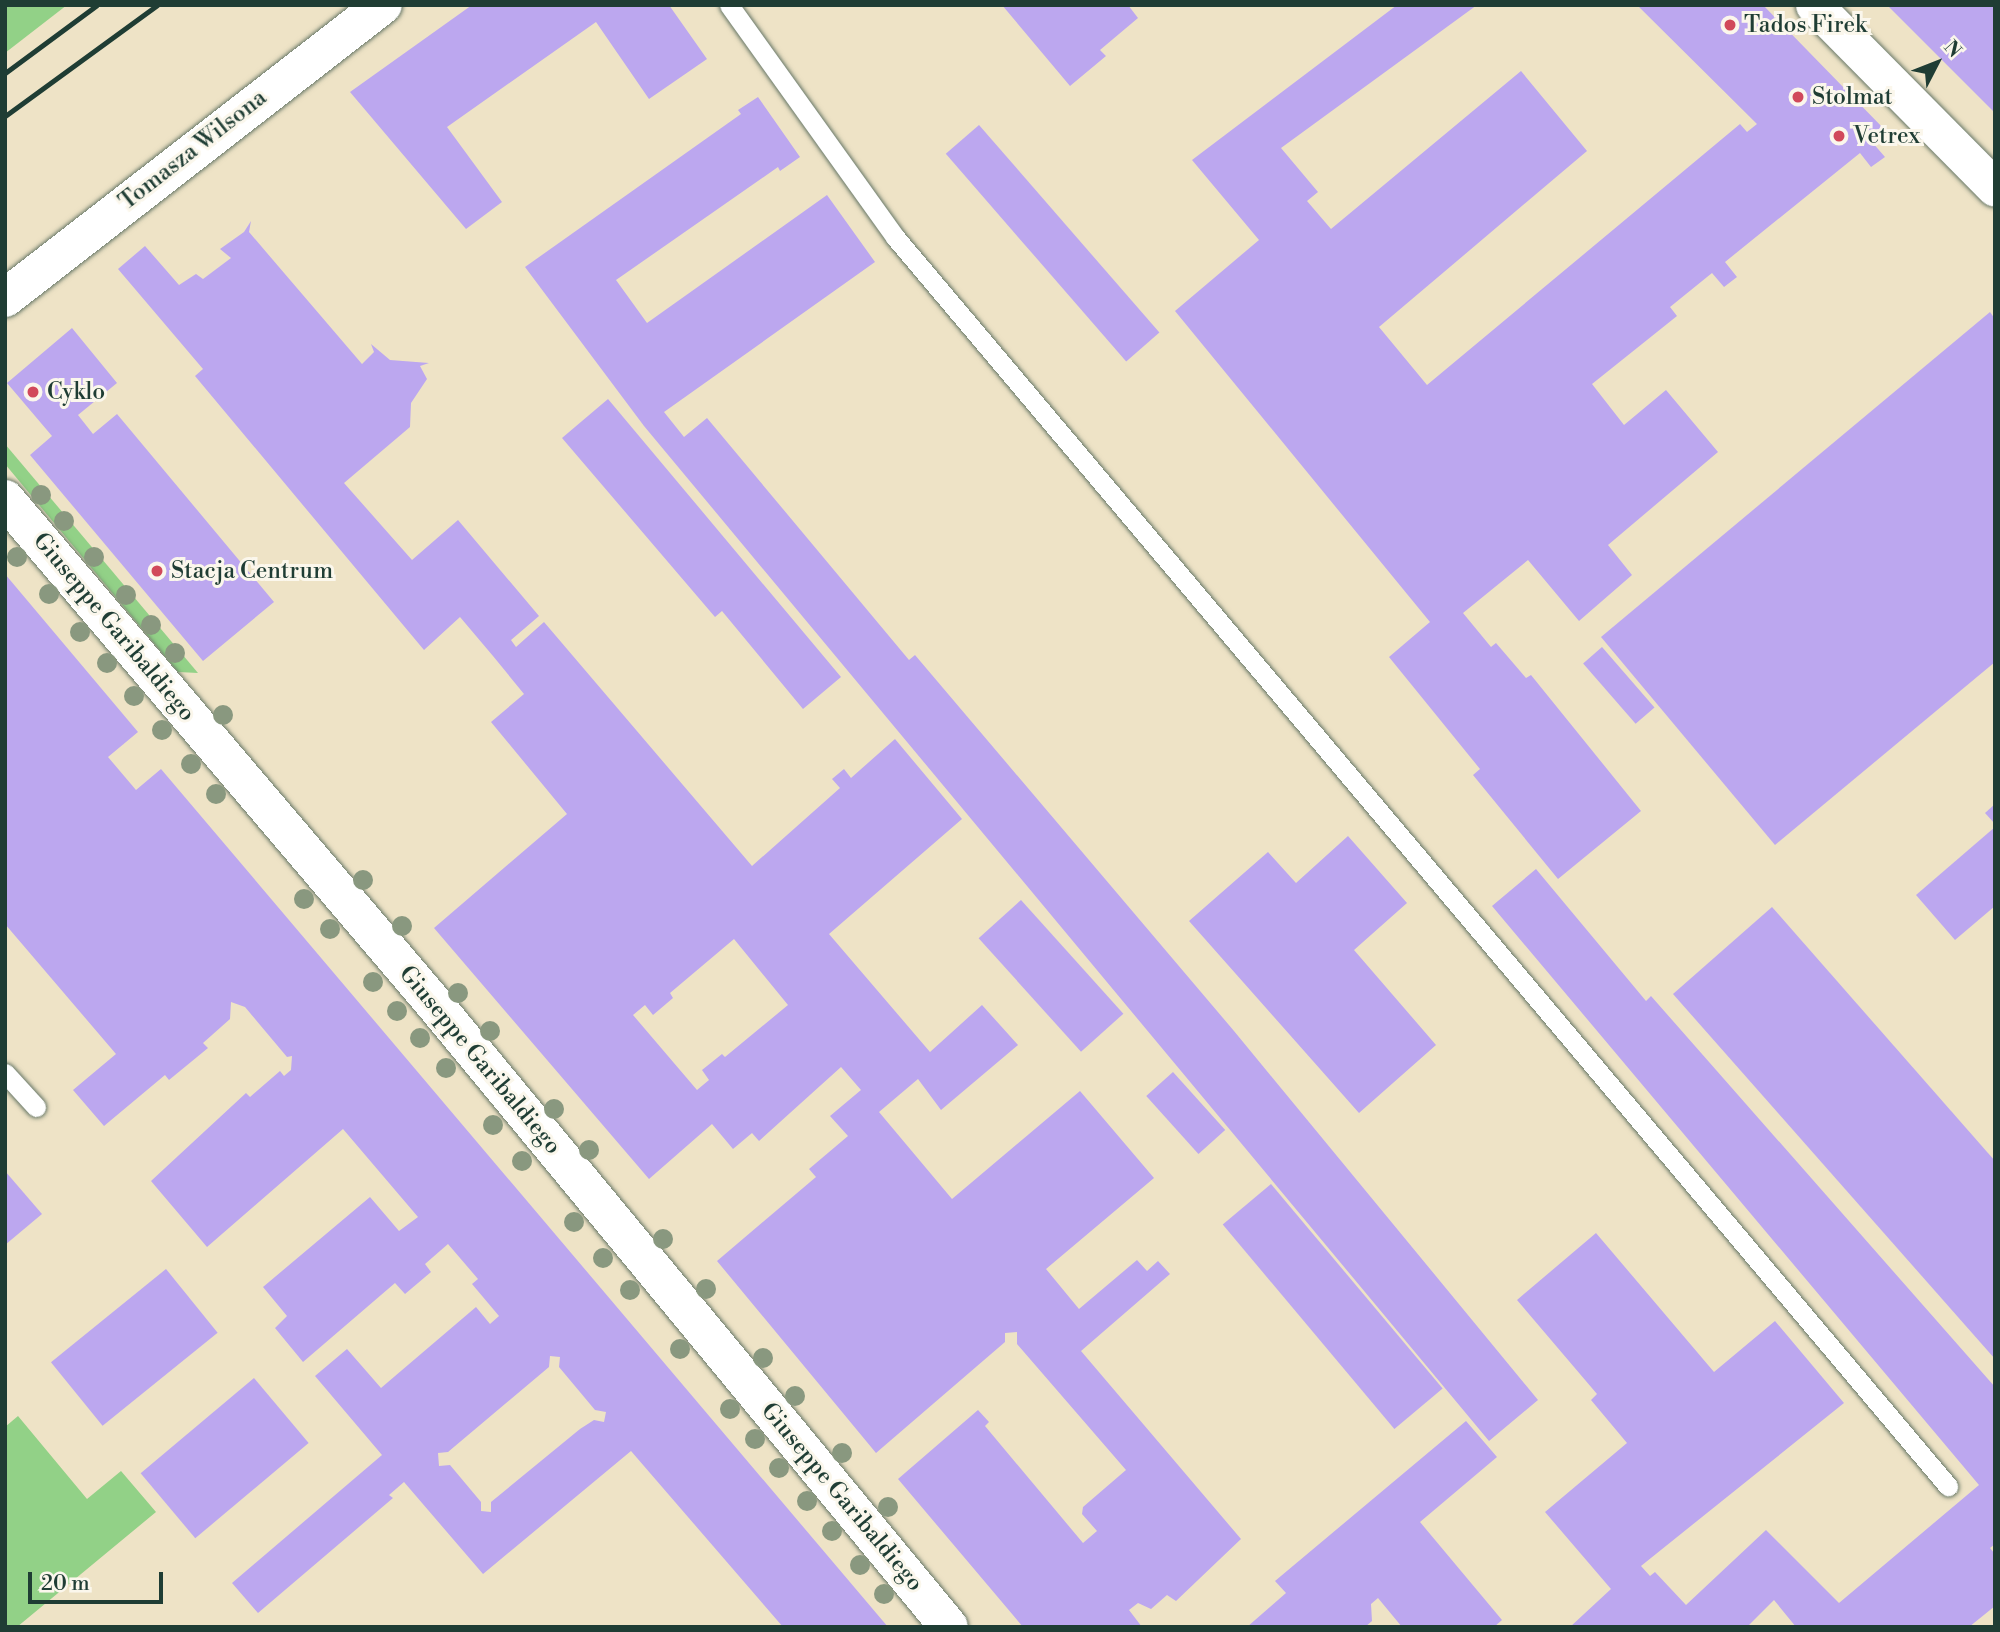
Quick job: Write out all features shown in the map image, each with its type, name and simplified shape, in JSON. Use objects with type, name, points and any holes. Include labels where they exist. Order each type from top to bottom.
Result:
[{"type":"street","name":"Tomasza Wilsona","points":[[5,298],[383,5]]},
{"type":"street","points":[[1814,5],[1995,187]]},
{"type":"street","name":"Giuseppe Garibaldiego","points":[[5,499],[436,1006],[949,1627]]},
{"type":"lane","points":[[729,5],[895,237],[1948,1486]]},
{"type":"lane","points":[[5,1073],[36,1107]]},
{"type":"green space","points":[[5,5],[67,5],[5,53]]},
{"type":"green space","points":[[5,444],[198,673],[178,672],[5,464]]},
{"type":"green space","points":[[18,1416],[87,1499],[121,1471],[156,1512],[17,1627],[5,1627],[5,1427]]},
{"type":"building","points":[[472,5],[669,5],[707,59],[649,99],[596,22],[447,127],[502,202],[466,229],[350,92]]},
{"type":"building","points":[[1002,5],[1128,5],[1138,18],[1100,50],[1106,56],[1070,86]]},
{"type":"building","points":[[1397,5],[1477,5],[1281,148],[1318,192],[1307,201],[1331,229],[1521,71],[1587,151],[1379,327],[1427,385],[1740,124],[1747,132],[1757,124],[1637,5],[1763,5],[1886,131],[1872,142],[1885,157],[1871,167],[1860,153],[1725,262],[1737,277],[1724,287],[1712,273],[1670,307],[1677,316],[1592,384],[1624,425],[1666,390],[1718,452],[1608,545],[1632,575],[1579,621],[1528,560],[1463,613],[1491,647],[1496,643],[1526,678],[1531,675],[1641,811],[1558,879],[1473,775],[1480,769],[1389,657],[1430,622],[1175,311],[1259,240],[1192,160]]},
{"type":"building","points":[[1887,5],[1995,5],[1995,113]]},
{"type":"building","points":[[758,97],[800,157],[780,171],[778,167],[616,280],[647,323],[827,195],[875,262],[664,412],[684,437],[707,418],[909,660],[915,655],[1234,1031],[1538,1400],[1489,1441],[644,426],[525,267],[741,114],[738,110]]},
{"type":"building","points":[[979,125],[1159,333],[1126,361],[946,154]]},
{"type":"building","points":[[251,221],[249,232],[362,364],[374,352],[371,344],[390,360],[429,363],[420,366],[427,379],[411,403],[410,427],[344,483],[412,560],[458,520],[539,616],[511,640],[516,647],[544,622],[752,866],[840,788],[832,779],[844,769],[851,778],[895,739],[962,819],[829,934],[930,1052],[982,1005],[1018,1045],[941,1110],[918,1079],[879,1112],[952,1199],[1080,1091],[1154,1178],[1046,1269],[1079,1309],[1137,1260],[1147,1271],[1158,1261],[1170,1274],[1081,1351],[1241,1539],[1176,1601],[1167,1595],[1151,1609],[1138,1603],[1129,1610],[1142,1627],[1023,1627],[898,1479],[978,1410],[989,1422],[985,1426],[1083,1543],[1097,1531],[1082,1514],[1083,1507],[1126,1470],[1017,1344],[1017,1332],[1005,1333],[1005,1342],[876,1453],[717,1261],[816,1177],[809,1169],[848,1136],[830,1116],[861,1090],[841,1067],[759,1141],[752,1133],[733,1149],[712,1124],[649,1179],[434,928],[567,814],[491,722],[524,694],[493,656],[460,617],[424,650],[195,376],[203,369],[118,269],[145,246],[179,285],[196,274],[203,279],[231,258],[220,249],[244,232]],"holes":[[[734,939],[788,1005],[725,1057],[722,1054],[702,1070],[709,1080],[697,1090],[633,1015],[645,1005],[653,1015],[673,998],[670,993]]]},
{"type":"building","points":[[1990,312],[1995,319],[1995,662],[1775,845],[1601,637]]},
{"type":"building","points":[[72,328],[117,383],[78,415],[93,434],[117,414],[274,602],[203,661],[30,455],[52,436],[7,383]]},
{"type":"building","points":[[608,399],[841,677],[803,709],[722,611],[715,617],[562,438]]},
{"type":"building","points":[[5,574],[138,732],[108,757],[136,790],[161,769],[888,1627],[783,1627],[631,1451],[483,1574],[404,1482],[389,1495],[393,1498],[258,1613],[232,1583],[382,1455],[315,1376],[347,1349],[381,1388],[476,1307],[490,1324],[499,1316],[472,1284],[478,1279],[448,1244],[425,1264],[431,1272],[405,1294],[395,1283],[303,1362],[275,1328],[287,1316],[263,1287],[370,1197],[399,1231],[418,1217],[343,1129],[207,1247],[151,1181],[246,1093],[250,1097],[280,1071],[284,1076],[291,1070],[292,1056],[287,1057],[245,1007],[231,1002],[230,1019],[203,1043],[208,1048],[169,1080],[165,1075],[104,1126],[73,1090],[116,1054],[5,924]],"holes":[[[550,1356],[560,1357],[559,1367],[595,1410],[606,1412],[604,1422],[594,1420],[580,1429],[491,1502],[491,1512],[481,1511],[481,1502],[450,1465],[439,1466],[438,1453],[448,1452],[549,1367]]]},
{"type":"building","points":[[1602,647],[1654,707],[1636,724],[1583,663]]},
{"type":"building","points":[[1995,804],[1995,824],[1985,813]]},
{"type":"building","points":[[1995,827],[1995,906],[1955,940],[1916,895]]},
{"type":"building","points":[[1348,836],[1407,903],[1354,950],[1436,1045],[1359,1113],[1189,921],[1268,852],[1296,883]]},
{"type":"building","points":[[1536,869],[1646,1001],[1651,996],[1995,1387],[1995,1544],[1990,1548],[1995,1554],[1995,1606],[1969,1627],[1796,1627],[1774,1600],[1747,1627],[1570,1627],[1611,1589],[1545,1512],[1627,1443],[1591,1400],[1597,1394],[1517,1300],[1596,1233],[1714,1372],[1775,1321],[1844,1403],[1641,1566],[1650,1576],[1655,1572],[1686,1605],[1766,1530],[1839,1603],[1979,1485],[1492,906]]},
{"type":"building","points":[[1021,900],[1123,1014],[1081,1052],[979,938]]},
{"type":"building","points":[[1772,907],[1995,1161],[1995,1359],[1673,994]]},
{"type":"building","points":[[1173,1072],[1225,1130],[1198,1154],[1146,1096]]},
{"type":"building","points":[[5,1171],[42,1214],[5,1245]]},
{"type":"building","points":[[1271,1184],[1443,1389],[1394,1429],[1223,1224]]},
{"type":"building","points":[[166,1269],[218,1333],[103,1426],[51,1362]]},
{"type":"building","points":[[254,1378],[309,1443],[195,1538],[141,1473]]},
{"type":"building","points":[[1466,1421],[1497,1457],[1420,1522],[1502,1620],[1494,1627],[1402,1627],[1378,1598],[1371,1604],[1372,1621],[1365,1627],[1247,1627],[1286,1593],[1275,1581]]},
{"type":"railway","points":[[5,73],[97,5]]},
{"type":"railway","points":[[5,116],[157,5]]},
{"type":"place","name":"Tados Firek","points":[[1730,25]]},
{"type":"place","name":"Stolmat","points":[[1798,97]]},
{"type":"place","name":"Vetrex","points":[[1839,136]]},
{"type":"place","name":"Cyklo","points":[[33,392]]},
{"type":"place","name":"Stacja Centrum","points":[[157,571]]}]
